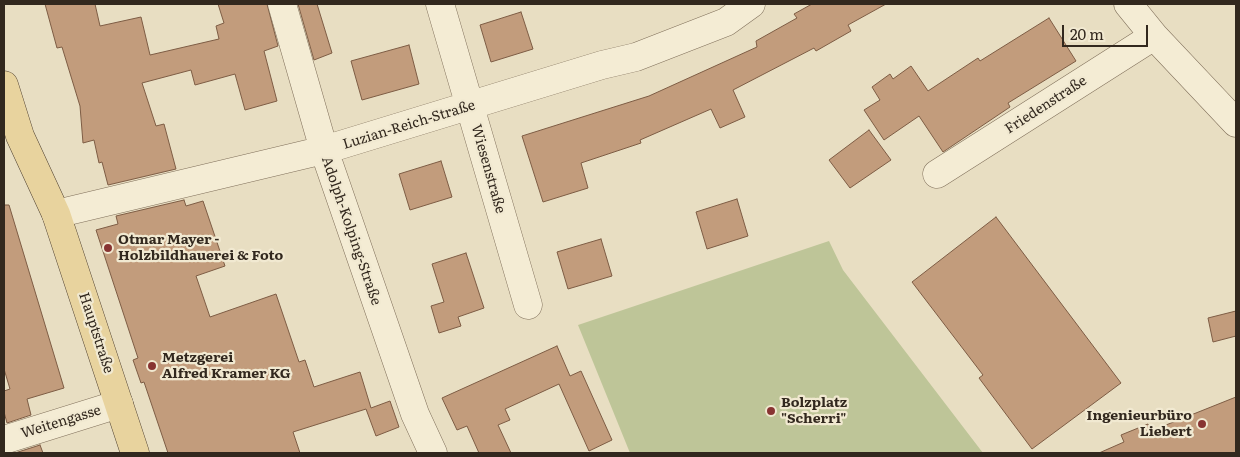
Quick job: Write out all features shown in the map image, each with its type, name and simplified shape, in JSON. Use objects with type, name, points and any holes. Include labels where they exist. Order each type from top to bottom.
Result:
[{"type":"main road","name":"Hauptstraße","points":[[4,85],[20,136],[56,214],[135,453]]},
{"type":"street","name":"Adolph-Kolping-Straße","points":[[282,4],[324,150],[414,414],[433,453]]},
{"type":"street","name":"Wiesenstraße","points":[[440,4],[528,305]]},
{"type":"street","name":"Luzian-Reich-Straße","points":[[56,214],[324,150],[470,107],[602,65],[636,57],[726,22],[751,4]]},
{"type":"street","points":[[1128,4],[1154,36],[1236,123]]},
{"type":"street","name":"Friedenstraße","points":[[937,174],[1154,36]]},
{"type":"street","name":"Weitengasse","points":[[4,440],[119,404]]},
{"type":"green space","points":[[829,241],[843,270],[983,453],[630,453],[578,325]]},
{"type":"building","points":[[45,4],[95,4],[100,26],[141,17],[150,55],[219,39],[216,26],[224,23],[218,4],[267,4],[278,46],[264,51],[277,101],[245,110],[235,74],[195,85],[191,70],[142,83],[156,126],[164,124],[176,169],[108,185],[102,162],[99,163],[94,140],[83,143],[80,106],[62,47],[57,48]]},
{"type":"building","points":[[298,4],[317,4],[332,53],[314,60]]},
{"type":"building","points":[[812,4],[886,4],[848,25],[851,31],[816,51],[814,48],[733,90],[745,117],[720,128],[711,109],[640,140],[641,143],[581,163],[588,188],[543,202],[522,136],[649,96],[757,47],[756,41],[797,18],[794,14]]},
{"type":"building","points":[[521,12],[533,49],[491,62],[480,25]]},
{"type":"building","points":[[1049,18],[1076,61],[1008,103],[1010,107],[943,152],[919,116],[884,140],[864,110],[880,100],[872,87],[890,74],[893,79],[911,66],[928,91],[978,58],[980,61]]},
{"type":"building","points":[[409,45],[419,84],[362,100],[351,61]]},
{"type":"building","points":[[869,130],[891,160],[850,188],[829,160]]},
{"type":"building","points":[[441,161],[452,197],[410,210],[399,174]]},
{"type":"building","points":[[737,199],[748,236],[707,249],[696,212]]},
{"type":"building","points":[[184,200],[186,206],[203,201],[225,266],[196,276],[210,317],[276,294],[299,362],[305,360],[314,387],[360,372],[371,408],[390,401],[399,427],[376,436],[366,409],[293,432],[300,453],[168,453],[144,382],[141,383],[133,360],[138,358],[96,230],[118,224],[116,216]]},
{"type":"building","points":[[4,205],[9,205],[64,388],[27,399],[31,415],[7,423],[4,412],[4,391],[10,389],[4,369]]},
{"type":"building","points":[[996,217],[1121,383],[1032,449],[979,378],[983,375],[912,282]]},
{"type":"building","points":[[601,239],[612,276],[568,289],[557,252]]},
{"type":"building","points":[[466,253],[484,308],[458,317],[461,326],[439,333],[431,306],[444,302],[432,264]]},
{"type":"building","points":[[1236,311],[1236,336],[1213,342],[1208,318]]},
{"type":"building","points":[[557,346],[570,376],[581,371],[612,440],[589,451],[559,384],[505,409],[510,420],[498,425],[511,453],[479,453],[467,426],[457,430],[442,398]]},
{"type":"building","name":"Ingenieurbüro Liebert","points":[[1236,397],[1236,453],[1099,453],[1124,442],[1121,435],[1148,424],[1151,431]]},
{"type":"building","points":[[40,445],[43,453],[15,453]]},
{"type":"place","name":"Otmar Mayer - Holzbildhauerei & Foto","points":[[108,248]]},
{"type":"place","name":"Metzgerei Alfred Kramer KG","points":[[152,366]]},
{"type":"place","name":"Bolzplatz \"Scherri\"","points":[[771,411]]},
{"type":"place","name":"Ingenieurbüro Liebert","points":[[1202,424]]}]
